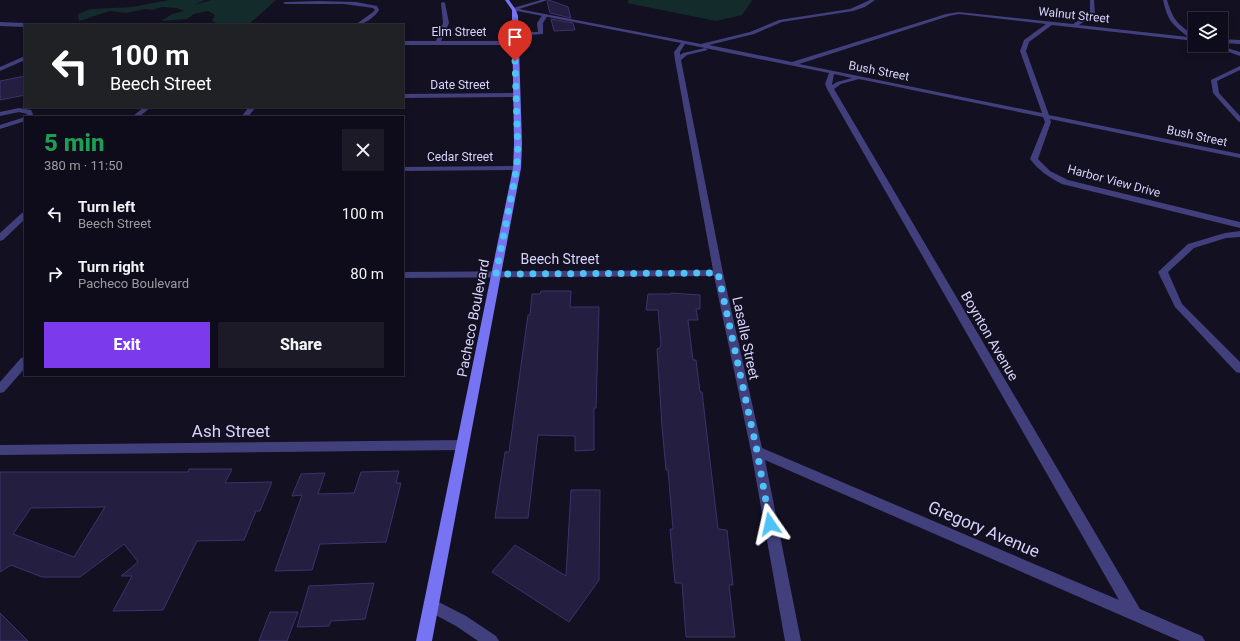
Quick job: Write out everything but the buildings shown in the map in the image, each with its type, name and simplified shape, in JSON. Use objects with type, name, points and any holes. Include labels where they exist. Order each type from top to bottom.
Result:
[{"type":"main road","points":[[507,0],[514,10]]},
{"type":"main road","name":"Pacheco Boulevard","points":[[424,641],[517,168],[518,150],[514,10]]},
{"type":"street","points":[[514,10],[546,0]]},
{"type":"street","points":[[698,46],[752,33],[781,21],[851,10],[863,6],[873,0]]},
{"type":"street","points":[[1073,26],[1093,14],[1092,0]]},
{"type":"street","points":[[1165,0],[1170,18],[1176,25],[1188,34]]},
{"type":"street","points":[[285,3],[351,2],[371,4],[377,10],[375,14],[360,24]]},
{"type":"street","points":[[438,43],[446,23],[443,3]]},
{"type":"street","name":"Bush Street","points":[[514,10],[637,32],[683,43],[1240,156]]},
{"type":"street","name":"Walnut Street","points":[[791,64],[948,15],[972,14],[1050,24],[1188,38]]},
{"type":"street","name":"Elm Street","points":[[404,43],[438,43],[515,38],[540,33],[540,23],[545,15]]},
{"type":"street","points":[[0,24],[24,25]]},
{"type":"street","points":[[1045,116],[1023,51],[1026,41],[1050,24]]},
{"type":"street","points":[[1228,41],[1240,42]]},
{"type":"street","name":"Lasalle Street","points":[[683,43],[677,52],[678,60],[718,273],[757,451],[793,641]]},
{"type":"street","points":[[678,60],[685,54],[716,49]]},
{"type":"street","points":[[1228,50],[1240,54]]},
{"type":"street","points":[[0,69],[24,58]]},
{"type":"street","points":[[1240,68],[1214,80],[1216,93],[1240,120]]},
{"type":"street","points":[[832,73],[828,84],[830,89],[840,83],[858,78]]},
{"type":"street","name":"Boynton Avenue","points":[[830,89],[1134,613]]},
{"type":"street","name":"Date Street","points":[[404,96],[516,95]]},
{"type":"street","points":[[136,116],[147,108]]},
{"type":"street","points":[[245,116],[252,108]]},
{"type":"street","points":[[0,114],[25,110],[29,111],[29,116]]},
{"type":"street","name":"Harbor View Drive","points":[[1045,116],[1048,122],[1034,159],[1045,172],[1064,182],[1240,225]]},
{"type":"street","points":[[0,127],[24,119]]},
{"type":"street","name":"Cedar Street","points":[[404,169],[517,168]]},
{"type":"street","points":[[0,238],[24,216]]},
{"type":"street","points":[[1240,234],[1225,236],[1191,246],[1163,272],[1178,306],[1240,369]]},
{"type":"street","name":"Beech Street","points":[[404,275],[718,273]]},
{"type":"street","points":[[0,389],[24,362]]},
{"type":"street","name":"Ash Street","points":[[0,450],[463,446]]},
{"type":"street","name":"Gregory Avenue","points":[[757,451],[1197,641]]},
{"type":"street","points":[[431,605],[461,621],[491,641]]},
{"type":"green space","points":[[169,0],[205,0],[194,5],[211,0],[276,0],[249,24],[218,24],[212,21],[215,15],[208,11],[194,14],[187,19],[161,21],[172,14],[184,11],[177,8],[162,7],[153,10],[145,9],[126,13],[110,11],[79,21],[78,14],[91,9],[132,7]]},
{"type":"green space","points":[[629,0],[752,1],[742,15],[716,21],[627,3]]},
{"type":"route","points":[[515,61],[518,156],[496,274],[718,273],[757,451],[770,524]]}]
